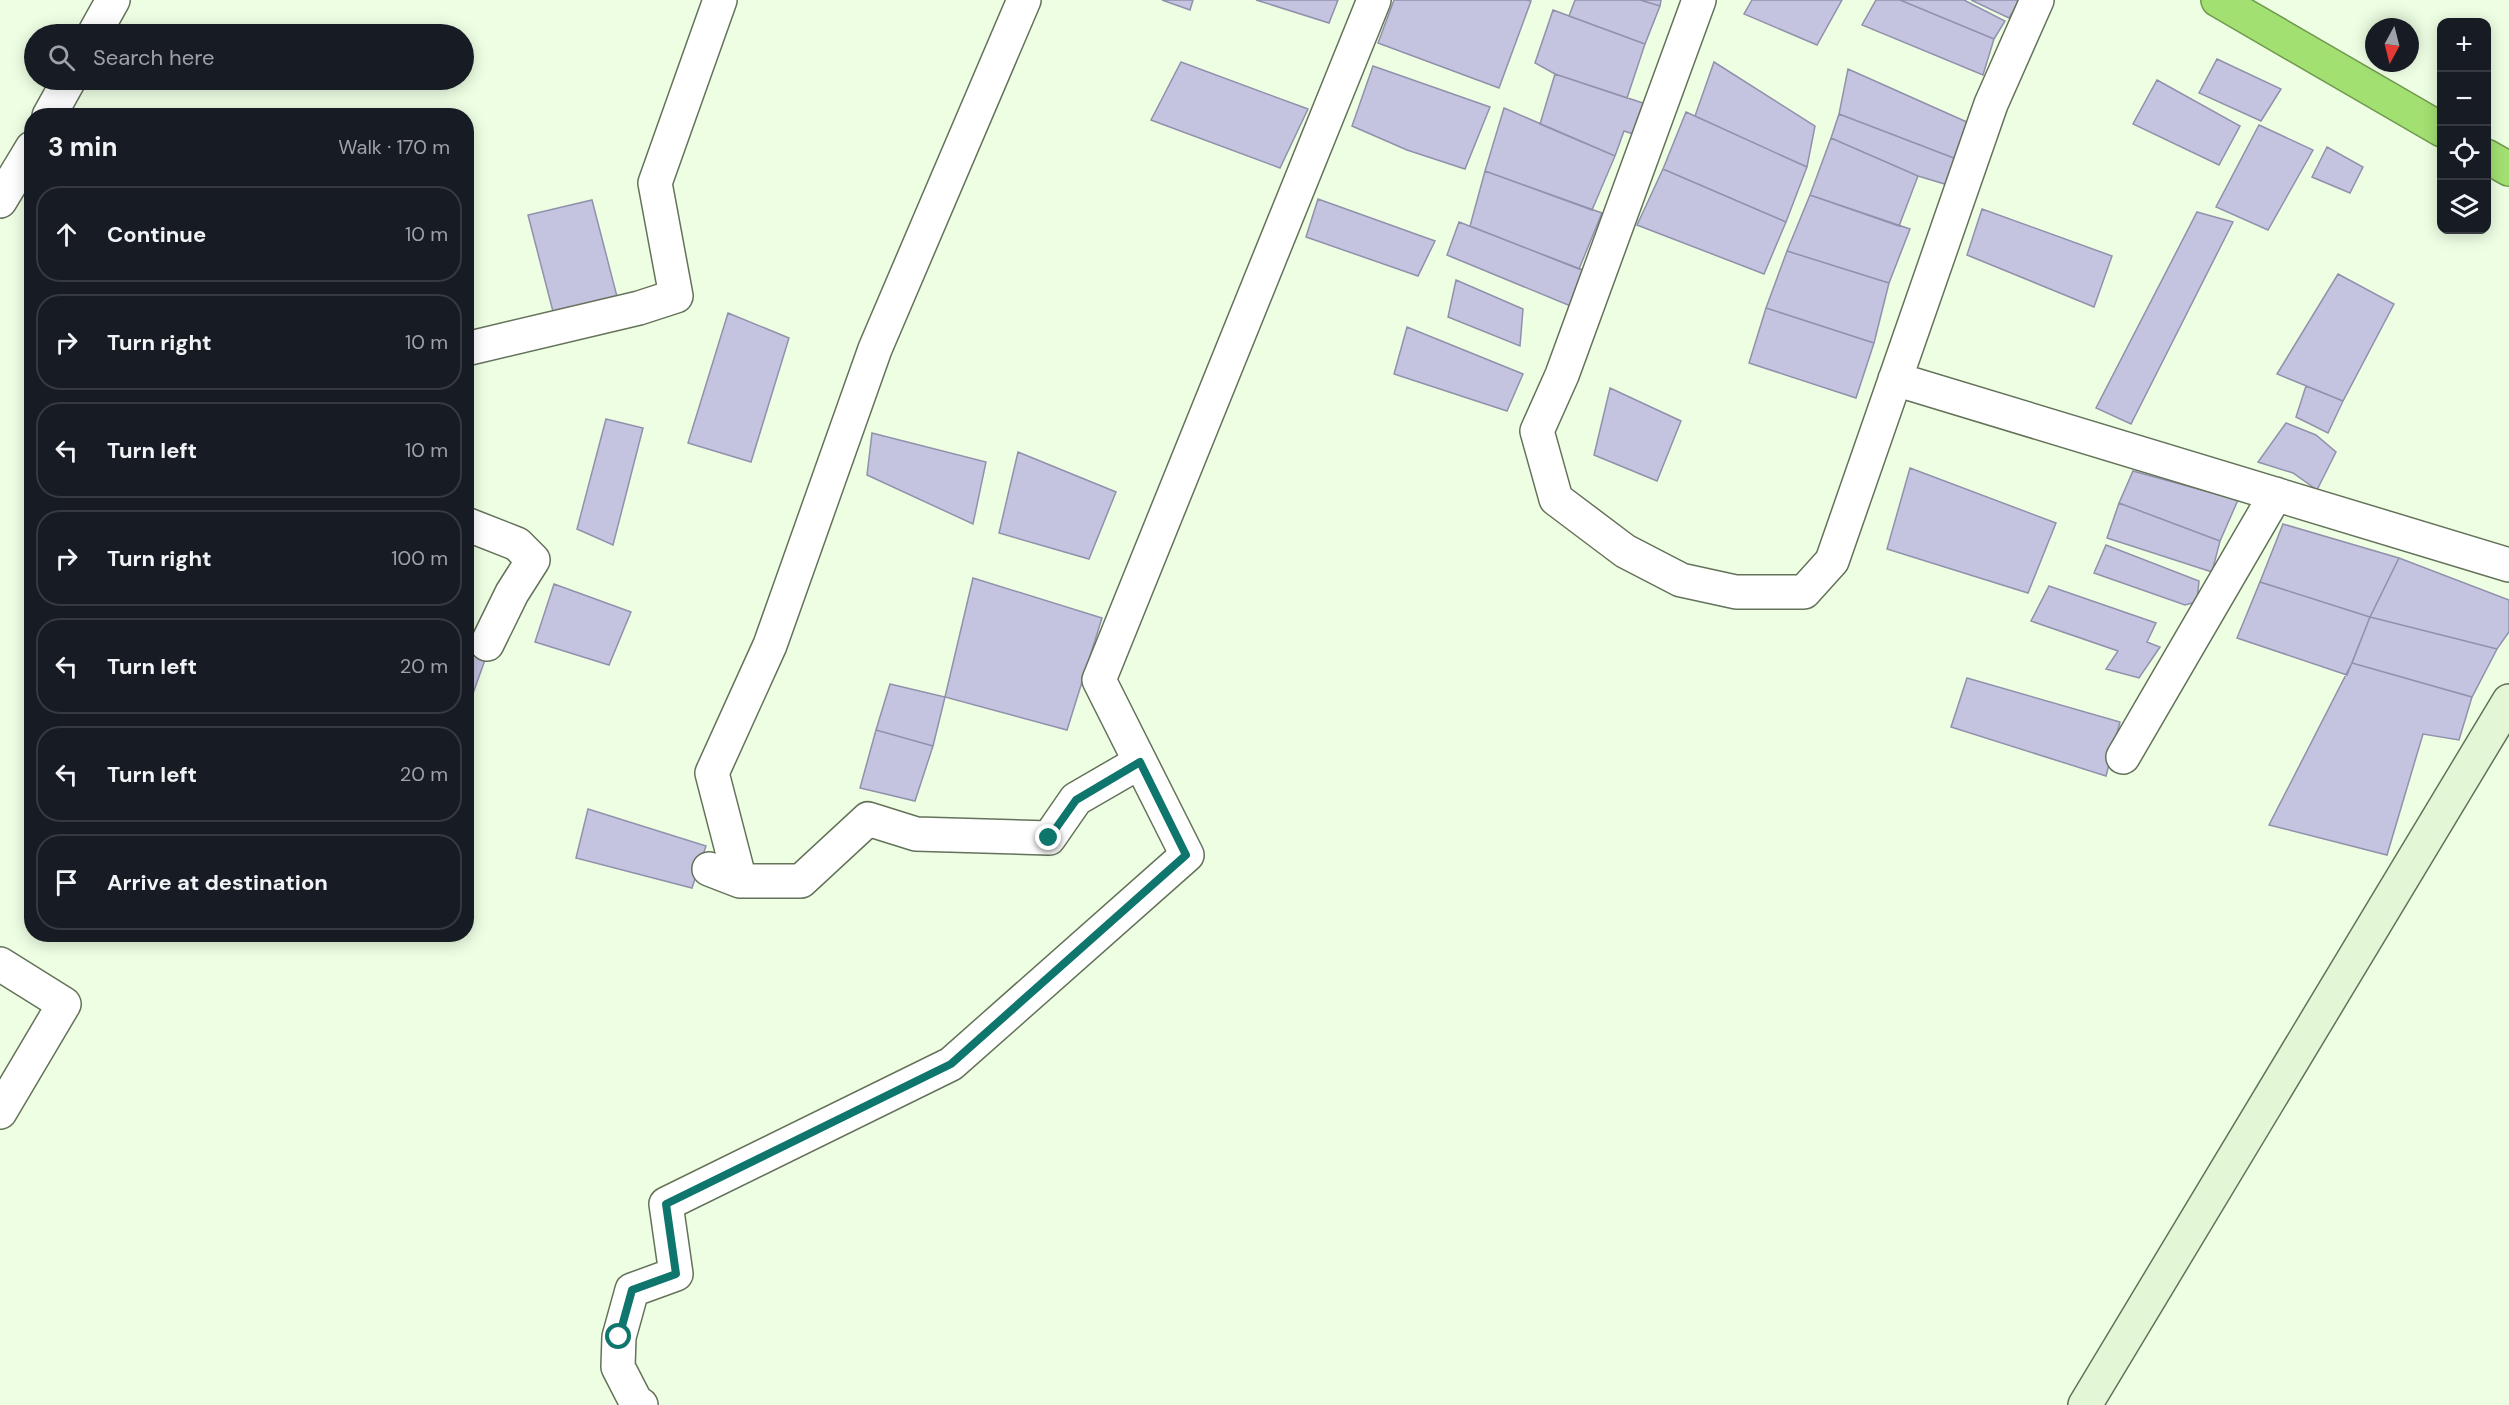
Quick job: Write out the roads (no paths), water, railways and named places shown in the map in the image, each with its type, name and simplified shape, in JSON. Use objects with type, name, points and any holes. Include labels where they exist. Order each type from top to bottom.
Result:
[{"type":"highway","points":[[2218,0],[2437,127]]},
{"type":"highway","points":[[2491,158],[2509,169]]},
{"type":"main road","points":[[2085,1405],[2509,701]]},
{"type":"street","points":[[100,24],[113,0]]},
{"type":"street","points":[[474,347],[639,308],[676,296],[655,183],[720,0]]},
{"type":"street","points":[[740,881],[712,773],[770,645],[875,349],[1024,0]]},
{"type":"street","points":[[641,1405],[636,1402],[618,1368],[619,1337],[632,1290],[676,1274],[666,1204],[951,1064],[1186,855],[1099,680],[1374,0]]},
{"type":"street","points":[[1699,0],[1562,375],[1537,431],[1556,499],[1625,551],[1681,580],[1736,592],[1804,592],[1832,561],[1990,104],[2037,0]]},
{"type":"street","points":[[53,108],[63,90]]},
{"type":"street","points":[[0,201],[24,161]]},
{"type":"street","points":[[1894,379],[2509,565]]},
{"type":"street","points":[[2123,757],[2276,494]]},
{"type":"street","points":[[474,527],[517,544],[533,560],[512,593],[487,644]]},
{"type":"street","points":[[709,869],[740,881],[801,881],[868,819],[916,834],[1049,838],[1076,800],[1140,762]]},
{"type":"street","points":[[0,964],[64,1004],[0,1112]]}]
